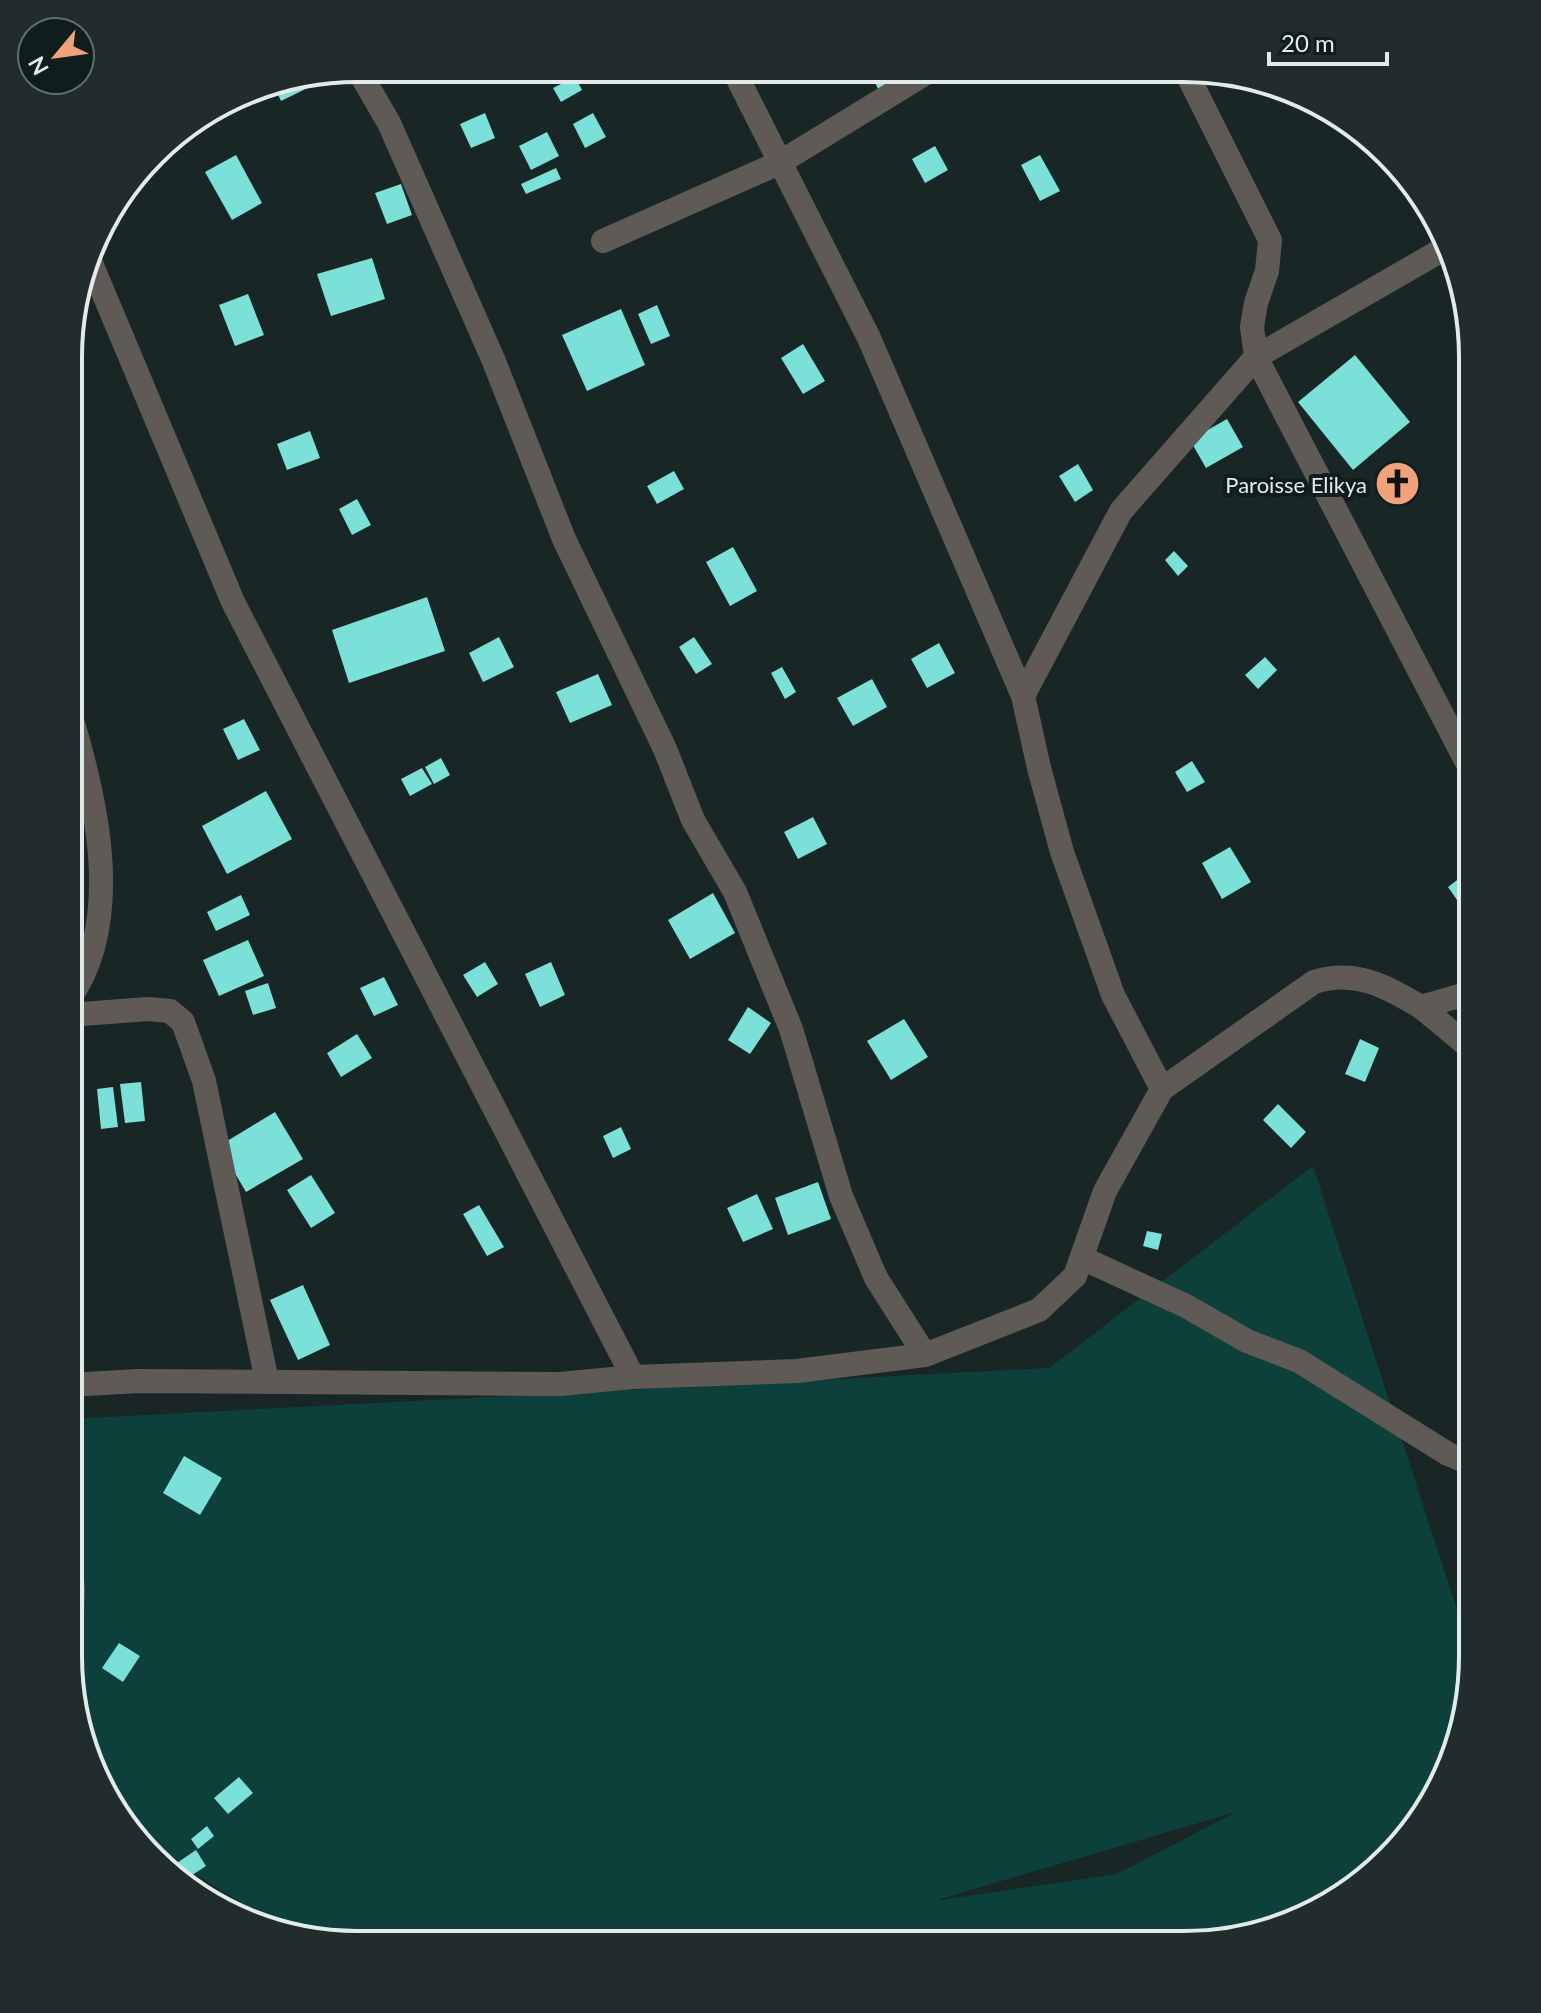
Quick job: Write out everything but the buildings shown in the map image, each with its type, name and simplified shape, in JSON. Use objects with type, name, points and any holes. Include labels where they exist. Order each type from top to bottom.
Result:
[{"type":"street","points":[[603,241],[779,163],[911,82]]},
{"type":"street","points":[[1191,82],[1270,240],[1267,271],[1252,327],[1256,357],[1459,747]]},
{"type":"street","points":[[366,83],[389,123],[493,359],[564,539],[665,749],[693,820],[735,892],[791,1029],[841,1196],[876,1278],[925,1355]]},
{"type":"street","points":[[740,83],[869,338],[1023,696],[1062,852],[1113,995],[1162,1089]]},
{"type":"street","points":[[1023,696],[1121,511],[1256,357],[1438,252]]},
{"type":"street","points":[[95,274],[233,602],[633,1377]]},
{"type":"street","points":[[82,753],[102,854],[95,948],[82,974]]},
{"type":"street","points":[[82,1384],[138,1381],[560,1384],[633,1377],[797,1371],[925,1355],[1039,1310],[1075,1276],[1105,1191],[1162,1089],[1314,982],[1333,976],[1350,976],[1389,988],[1421,1007],[1458,1038]]},
{"type":"street","points":[[1421,1007],[1459,996]]},
{"type":"street","points":[[82,1014],[148,1009],[170,1011],[183,1022],[204,1081],[267,1381]]},
{"type":"street","points":[[1082,1258],[1186,1306],[1247,1341],[1299,1361],[1458,1458]]},
{"type":"shaded area","points":[[1313,1166],[1458,1613],[1458,1674],[1454,1709],[1431,1777],[1413,1809],[1365,1863],[1337,1885],[1305,1903],[1255,1922],[1220,1929],[357,1931],[321,1929],[286,1922],[253,1910],[178,1864],[139,1823],[110,1777],[87,1709],[83,1674],[82,1418],[1049,1368]],"holes":[[[1236,1812],[1117,1874],[940,1899]]]},
{"type":"place","name":"Paroisse Elikya","points":[[1398,484]]}]
